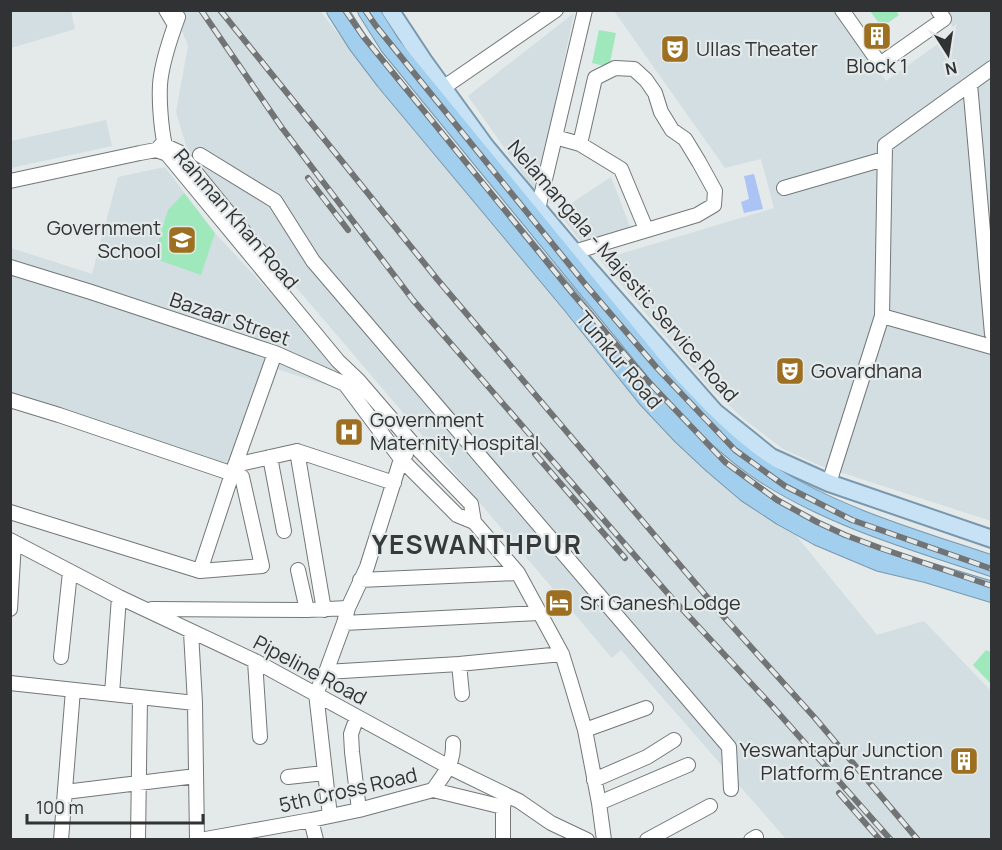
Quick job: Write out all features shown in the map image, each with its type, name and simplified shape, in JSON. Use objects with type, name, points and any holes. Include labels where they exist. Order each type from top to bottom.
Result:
[{"type":"highway","name":"Tumkur Road","points":[[337,10],[386,80],[650,399],[713,463],[747,492],[818,535],[880,561],[992,592]]},
{"type":"highway","name":"Tumkur Road","points":[[368,10],[390,45],[437,92],[668,385],[705,424],[734,450],[765,462],[801,493],[841,513],[992,566]]},
{"type":"main road","name":"Nelamangala - Majestic Service Road","points":[[390,10],[437,92],[715,412],[765,462],[992,539]]},
{"type":"street","points":[[437,92],[556,10]]},
{"type":"street","points":[[538,208],[585,10]]},
{"type":"street","points":[[842,10],[880,64],[944,19],[938,10]]},
{"type":"street","points":[[167,150],[163,136],[160,85],[173,18]]},
{"type":"street","points":[[574,252],[697,215],[714,205],[715,191],[685,139],[672,130],[661,112],[655,93],[634,69],[615,68],[595,78],[580,144]]},
{"type":"street","points":[[829,483],[882,316],[885,145],[992,68]]},
{"type":"street","points":[[970,84],[992,334]]},
{"type":"street","points":[[555,136],[580,144],[621,169],[646,229]]},
{"type":"street","points":[[10,174],[148,145],[167,150]]},
{"type":"street","points":[[10,181],[140,153],[167,150]]},
{"type":"street","name":"Rahman Khan Road","points":[[167,150],[333,367]]},
{"type":"street","points":[[200,155],[275,201],[313,261],[729,747],[731,789]]},
{"type":"street","name":"Rahman Khan Road","points":[[10,191],[152,158],[164,160],[333,367],[358,380],[414,445],[471,504],[474,522]]},
{"type":"street","points":[[784,188],[884,159]]},
{"type":"street","points":[[10,260],[240,333],[333,367]]},
{"type":"street","name":"Bazaar Street","points":[[10,267],[91,292],[274,357],[333,367],[401,459],[457,515],[474,522]]},
{"type":"street","points":[[10,275],[274,357],[233,469],[200,570]]},
{"type":"street","points":[[882,316],[992,347]]},
{"type":"street","points":[[10,400],[233,469],[242,477],[262,566],[200,570],[10,512]]},
{"type":"street","points":[[330,816],[316,693],[326,672],[348,608],[367,567],[401,459],[414,445]]},
{"type":"street","points":[[233,469],[270,457],[297,452],[394,483]]},
{"type":"street","points":[[297,452],[324,610]]},
{"type":"street","points":[[270,457],[284,531]]},
{"type":"street","points":[[474,522],[518,573],[561,654],[585,730],[604,840]]},
{"type":"street","points":[[10,609],[12,541]]},
{"type":"street","name":"Pipeline Road","points":[[12,541],[119,597],[255,661],[449,766],[505,801],[519,801],[551,823],[587,840]]},
{"type":"street","points":[[298,570],[307,610]]},
{"type":"street","points":[[61,657],[70,572]]},
{"type":"street","points":[[360,580],[518,573]]},
{"type":"street","points":[[112,694],[119,597]]},
{"type":"street","points":[[147,609],[324,610],[348,608]]},
{"type":"street","points":[[344,623],[539,613]]},
{"type":"street","points":[[191,632],[198,840]]},
{"type":"street","points":[[326,672],[459,664],[561,654]]},
{"type":"street","points":[[255,661],[260,737]]},
{"type":"street","points":[[459,664],[462,694]]},
{"type":"street","points":[[10,683],[195,703]]},
{"type":"street","points":[[61,840],[73,690]]},
{"type":"street","points":[[138,840],[140,697]]},
{"type":"street","points":[[585,730],[646,708]]},
{"type":"street","points":[[357,717],[351,734],[359,810]]},
{"type":"street","points":[[594,780],[647,757],[674,740]]},
{"type":"street","points":[[433,790],[449,766],[454,754],[453,743]]},
{"type":"street","points":[[599,803],[688,765]]},
{"type":"street","points":[[288,777],[324,773]]},
{"type":"street","points":[[65,792],[196,776]]},
{"type":"street","name":"5th Cross Road","points":[[198,840],[359,810],[433,790],[505,801]]},
{"type":"street","points":[[503,840],[505,801]]},
{"type":"street","points":[[647,840],[710,807]]},
{"type":"street","points":[[310,820],[316,840]]},
{"type":"shaded area","points":[[11,10],[71,11],[75,29],[11,48]]},
{"type":"shaded area","points":[[174,11],[320,11],[411,125],[664,426],[735,496],[795,534],[877,635],[924,621],[991,691],[991,839],[786,839],[621,650],[612,658],[192,165],[176,112],[188,46]]},
{"type":"shaded area","points":[[614,11],[835,11],[886,81],[956,31],[942,11],[991,11],[991,521],[821,466],[783,449],[745,420],[709,387],[600,260],[774,208],[761,159],[725,168]]},
{"type":"shaded area","points":[[574,13],[536,193],[468,96]]},
{"type":"shaded area","points":[[106,120],[112,146],[11,168],[11,141]]},
{"type":"shaded area","points":[[165,167],[215,233],[338,366],[330,386],[277,369],[268,363],[231,468],[11,396],[11,248],[92,274],[118,177]]},
{"type":"shaded area","points":[[611,177],[630,227],[583,245],[558,212]]},
{"type":"green space","points":[[870,11],[896,11],[899,15],[882,27]]},
{"type":"green space","points":[[599,30],[616,33],[609,67],[592,63]]},
{"type":"green space","points":[[184,193],[215,233],[201,275],[153,258],[168,210]]},
{"type":"green space","points":[[986,650],[991,652],[991,684],[973,665]]},
{"type":"water","points":[[754,174],[763,209],[744,213],[741,202],[749,199],[744,176]]},
{"type":"railway","points":[[201,10],[282,128],[413,300],[670,596],[773,707],[891,840]]},
{"type":"railway","points":[[220,10],[437,279],[724,617],[815,718],[918,840]]},
{"type":"railway","points":[[345,10],[363,36],[573,294],[645,378],[725,462],[777,500],[817,522],[880,548],[992,586]]},
{"type":"railway","points":[[365,10],[585,284],[657,368],[735,450],[785,486],[852,520],[992,569]]},
{"type":"railway","points":[[308,178],[348,230]]},
{"type":"railway","points":[[535,454],[625,558]]},
{"type":"railway","points":[[839,793],[880,840]]},
{"type":"place","name":"Block 1","points":[[877,36]]},
{"type":"place","name":"Ullas Theater","points":[[675,49]]},
{"type":"place","name":"Government School","points":[[182,240]]},
{"type":"place","name":"Govardhana","points":[[790,371]]},
{"type":"place","name":"Government Maternity Hospital","points":[[349,432]]},
{"type":"place","name":"Sri Ganesh Lodge","points":[[559,603]]},
{"type":"place","name":"Yeswantapur Junction Platform 6 Entrance","points":[[964,761]]},
{"type":"district","name":"YESWANTHPUR","points":[[477,545]]}]
